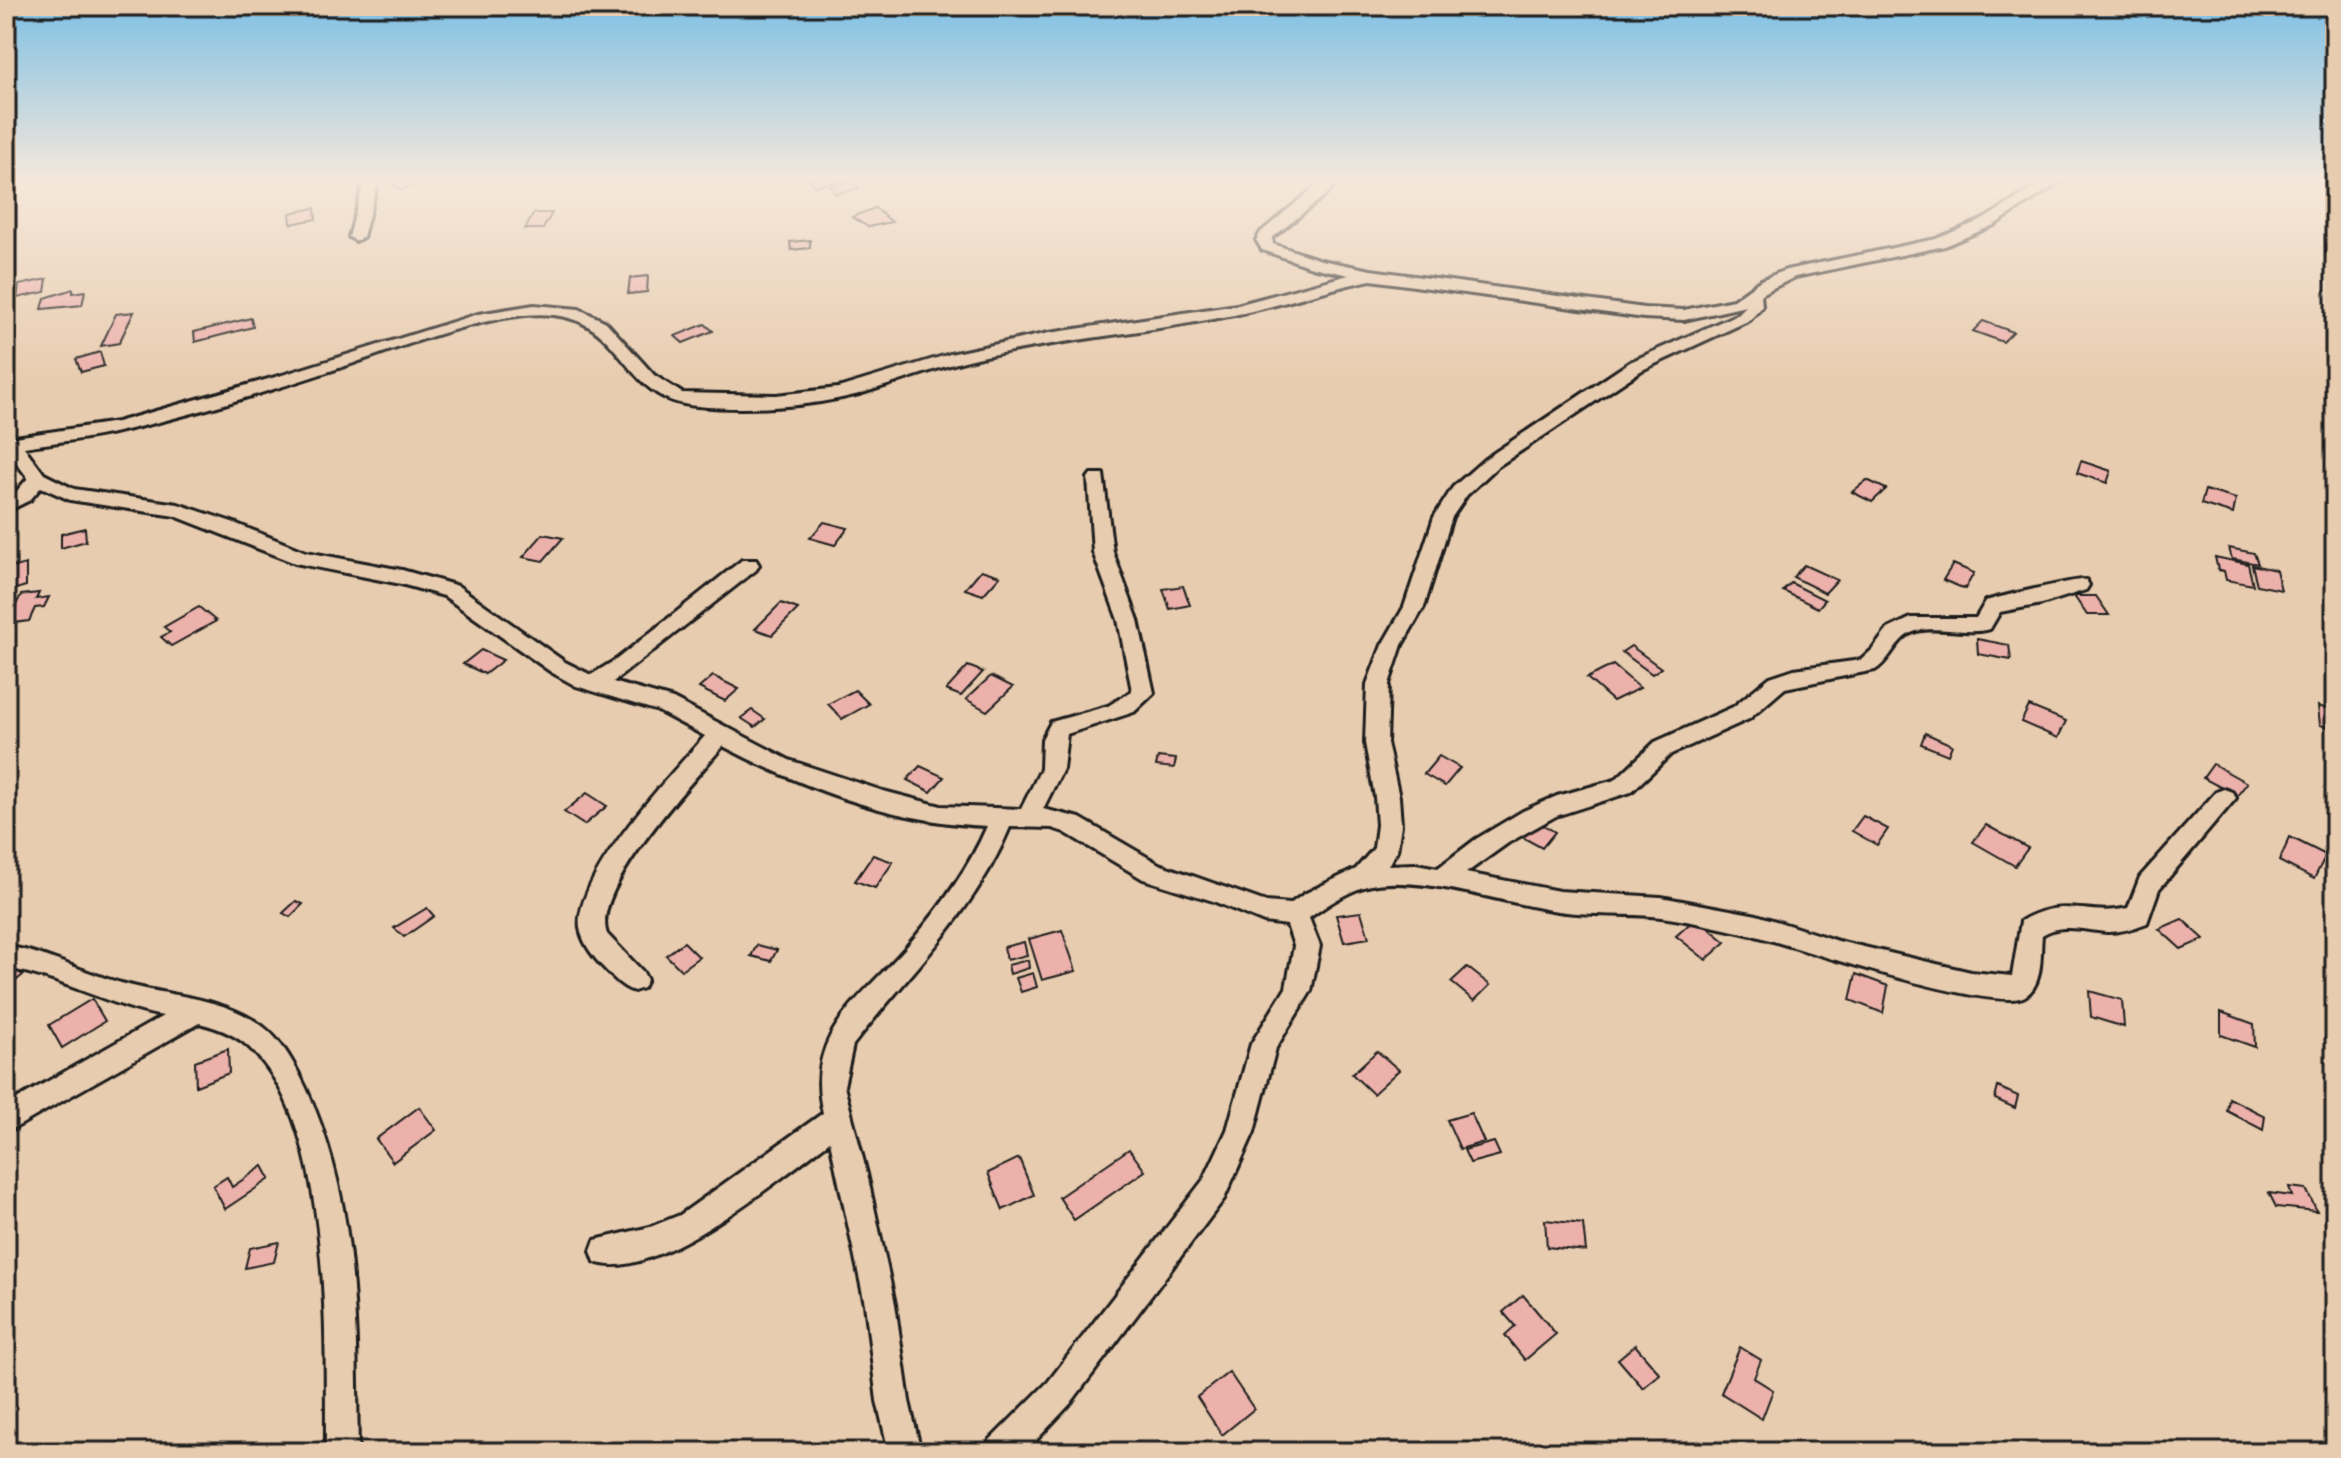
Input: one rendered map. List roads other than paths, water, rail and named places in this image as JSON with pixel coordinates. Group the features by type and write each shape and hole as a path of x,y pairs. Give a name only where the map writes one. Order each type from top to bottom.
{"street":[{"path":"1266,246 1288,256 1371,275 1644,313 1684,315 1738,304 1766,283 1791,273 1925,246"},
{"path":"8,442 118,427 510,312 565,311 585,316 601,325 654,385 668,396 680,399 787,399 840,393 936,363 1073,331 1236,311 1305,294 1336,281 1371,275"},
{"path":"8,442 38,478 70,494 178,510 302,558 402,577 451,591 558,667 593,684 665,705 781,766 907,808 941,815 1015,817 1072,825 1152,872 1219,893 1264,912 1294,915 1313,901 1344,889 1365,876 1385,851 1389,825 1387,797 1376,743 1378,684 1392,645 1414,607 1443,517 1460,491 1491,463 1636,366 1744,317 1754,307 1754,295"},
{"path":"6,506 23,496 38,478"},
{"path":"905,1452 893,1401 880,1304 830,1086 834,1059 842,1038 956,905 985,859 1052,769 1053,739 1059,728 1122,709 1137,701 1143,693 1128,620 1103,552 1097,478"},
{"path":"593,684 624,664 749,565"},
{"path":"1441,880 1480,846 1505,831 1568,801 1624,786 1663,748 1741,713 1765,691 1783,680 1804,673 1867,666 1879,657 1895,631 1915,624 1969,628 1983,624 1993,606 2042,597 2079,585"},
{"path":"634,980 608,954 592,931 590,913 643,826 719,735"},
{"path":"1365,876 1416,874 1559,901 1661,907 1757,926 1838,952 1971,983 2017,988 2025,980 2030,929 2047,917 2062,915 2102,922 2125,922 2138,916 2149,884 2224,798"},
{"path":"1002,1452 1059,1393 1214,1189 1240,1132 1264,1044 1298,991 1307,946 1303,930 1294,915"},
{"path":"6,957 61,970 115,993 244,1028 280,1066 313,1128 325,1171 335,1258 342,1452"},
{"path":"6,1120 194,1012"},
{"path":"606,1251 650,1242 690,1225 838,1119"}]}
